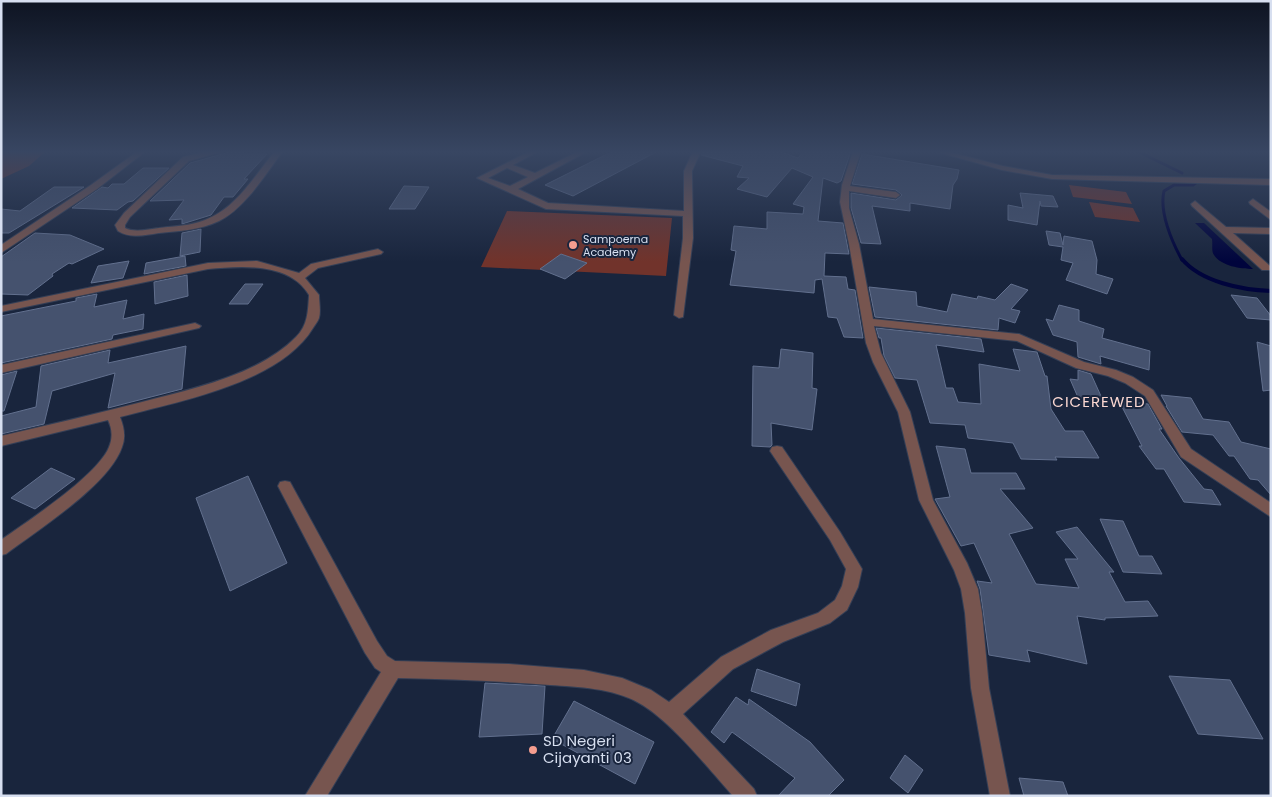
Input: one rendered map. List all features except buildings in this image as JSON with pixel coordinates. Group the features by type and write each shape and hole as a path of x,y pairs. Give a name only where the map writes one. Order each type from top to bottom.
{"street":[{"path":"1,250 92,188"},
{"path":"156,188 127,215 120,225 121,229 127,232 161,230 192,226 214,220 234,206 249,188"},
{"path":"679,315 688,238 688,188"},
{"path":"847,188 844,193 844,210 854,244 876,358 904,411 925,500 966,579 972,607 984,716 1000,796"},
{"path":"848,188 896,195"},
{"path":"511,189 546,206 689,214"},
{"path":"1253,202 1271,217"},
{"path":"1195,204 1266,268"},
{"path":"1224,230 1271,231"},
{"path":"300,277 315,266 378,252"},
{"path":"1,309 225,264 251,263 272,266 300,277 311,289 314,296 312,321 290,349 252,372 224,383 112,415 1,441"},
{"path":"869,322 948,332 1016,337 1036,344 1080,365 1112,373 1129,380 1149,393 1188,455 1271,511"},
{"path":"1,369 195,326"},
{"path":"1,549 78,490 106,464 115,449 118,435 118,424 112,415"},
{"path":"670,714 727,663 778,636 824,618 841,606 850,588 854,569 835,536 777,451"},
{"path":"285,486 370,646 381,662 393,669 584,679 622,686 645,696 670,714 747,796"},
{"path":"316,796 393,669"}],"shaded area":[{"path":"1070,188 1095,188 1126,192 1132,204 1073,197"},
{"path":"1089,202 1133,208 1140,222 1095,217"},
{"path":"507,211 672,218 666,276 481,267"},
{"path":"1195,223 1204,223 1253,269 1232,266 1217,259 1213,252 1212,239"}],"waterway":[{"path":"1169,188 1164,191 1163,208 1174,245 1182,260"},
{"path":"1182,259 1200,274 1211,279 1248,289 1271,291"}],"place":[{"name":"Sampoerna Academy","path":"573,245"},
{"name":"SD Negeri Cijayanti 03","path":"533,750"}],"district":[{"name":"CICEREWED","path":"1099,402"}]}
